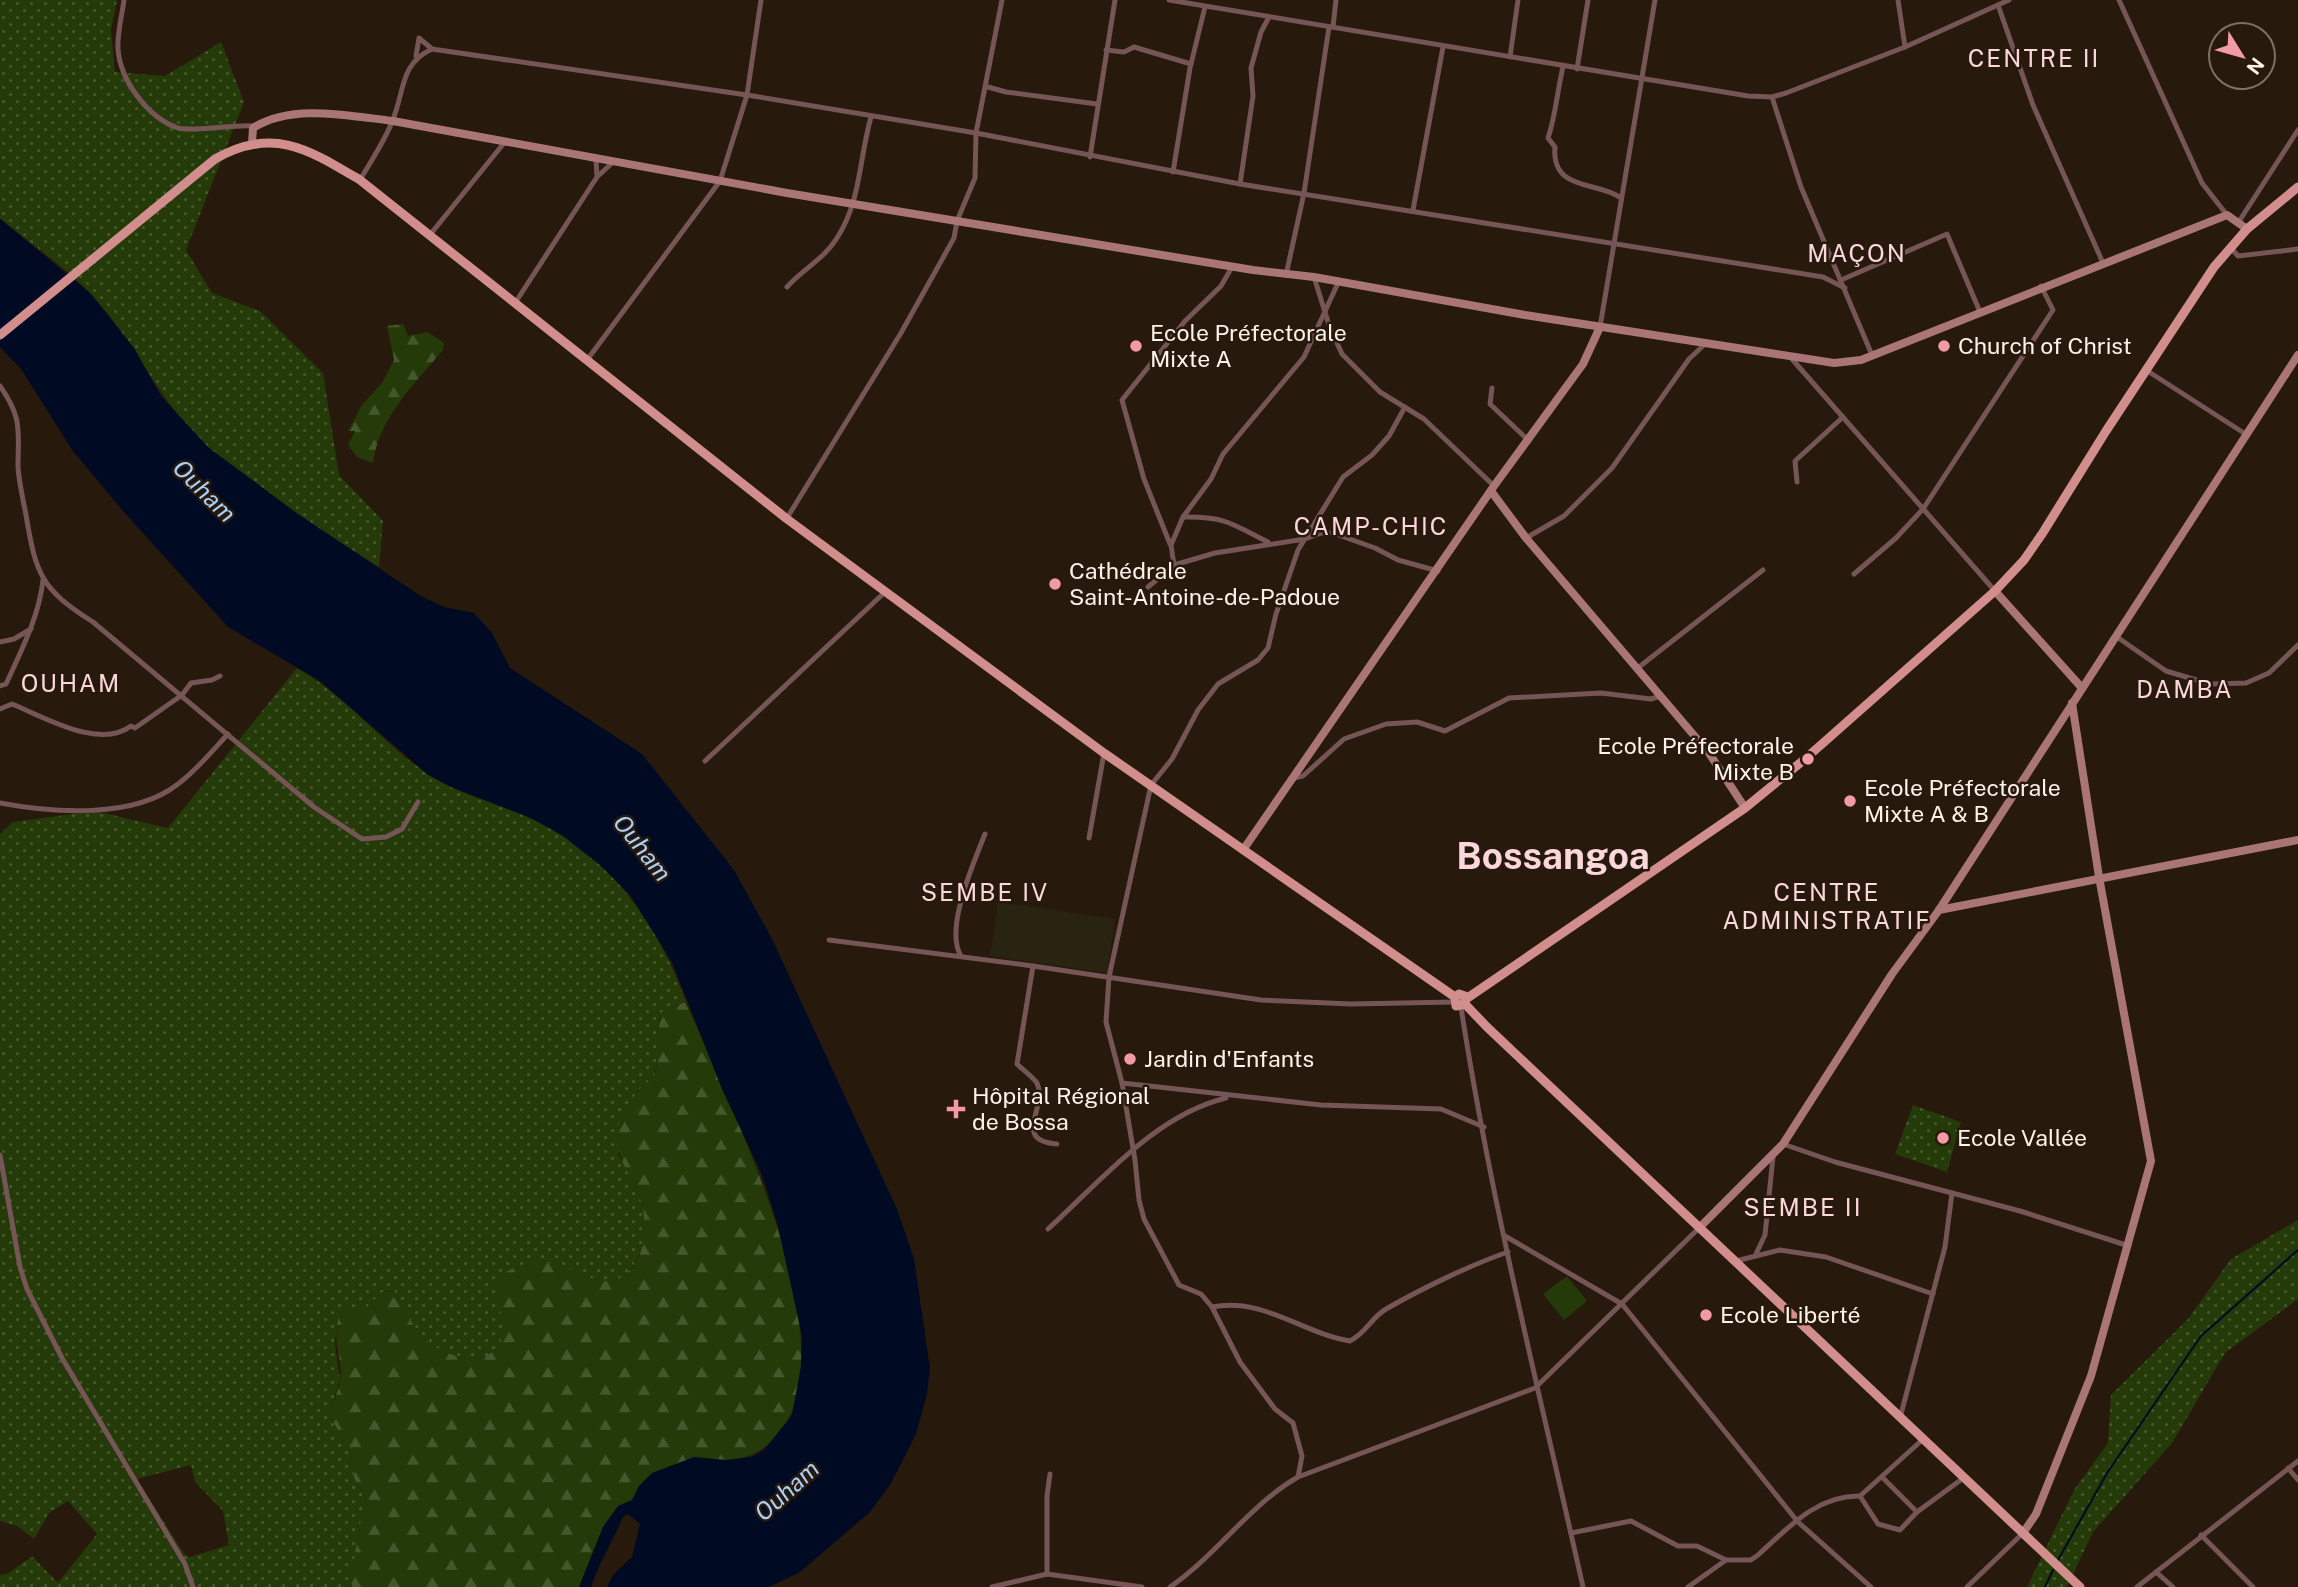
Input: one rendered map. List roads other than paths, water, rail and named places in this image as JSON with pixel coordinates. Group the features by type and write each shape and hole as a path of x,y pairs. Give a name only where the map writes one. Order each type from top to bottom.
{"main road":[{"path":"0,335 215,159 237,146 252,143 300,148 360,180 787,519 1104,753 1460,1002 1921,1441 2080,1587"},
{"path":"1460,1002 1745,808 1815,751 1994,591 2024,560 2042,534 2146,370 2230,247 2247,229 2298,187"}],"street":[{"path":"124,0 118,48 123,71 145,106 179,128 234,124 254,126 291,116 340,115 393,121 612,163 1232,267 1314,277 1792,359 1849,363 2227,215"},
{"path":"587,360 720,181 747,95 761,0"},
{"path":"787,519 945,256 975,178 976,133 988,87 1002,0"},
{"path":"1090,157 1115,0"},
{"path":"1169,0 1563,67 1748,96 1772,97 1905,47 2009,0"},
{"path":"1286,275 1304,193 1336,0"},
{"path":"1510,57 1518,0"},
{"path":"1577,69 1588,0"},
{"path":"1243,850 1438,571 1492,489 1583,365 1600,327 1655,0"},
{"path":"1898,0 1905,47"},
{"path":"2119,0 2202,183 2227,215 2247,229"},
{"path":"1173,172 1204,5"},
{"path":"1998,5 2034,105 2103,263"},
{"path":"1240,184 1253,96 1251,68 1261,32 1269,18"},
{"path":"360,180 393,121 406,75 416,56 419,38 432,49 747,95 976,133 1240,184 1823,278 1844,288"},
{"path":"1106,50 1124,52 1134,47 1191,64"},
{"path":"1413,210 1443,47"},
{"path":"416,56 432,49"},
{"path":"1563,67 1554,102 1556,112 1548,138 1555,147 1554,155 1562,174 1578,186 1612,191 1621,198"},
{"path":"988,87 1006,92 1097,104"},
{"path":"1772,97 1801,187 1872,355"},
{"path":"787,287 803,269 814,265 836,239 856,203 871,117"},
{"path":"252,143 250,132 254,126"},
{"path":"2238,223 2298,130"},
{"path":"429,237 504,143"},
{"path":"596,160 597,177"},
{"path":"515,303 597,177 612,163"},
{"path":"1841,280 1947,234 1980,312"},
{"path":"2230,247 2238,256 2250,257 2298,249"},
{"path":"1174,565 1171,545 1144,479 1122,400 1185,321 1221,286 1232,267"},
{"path":"1314,277 1342,354 1380,393 1424,419 1492,489 1525,538 1639,667 1709,753 1745,808"},
{"path":"1171,545 1183,517 1211,479 1223,454 1304,356 1338,283"},
{"path":"1854,574 1896,538 1923,509 2053,310 2042,286"},
{"path":"1525,538 1564,516 1612,468 1689,359 1704,344"},
{"path":"1756,1254 1765,1235 1770,1161 1892,974 1939,909 2298,355"},
{"path":"1792,359 2082,688"},
{"path":"2146,370 2208,408 2239,433 2246,435"},
{"path":"0,386 19,420 18,470 33,561 43,580 62,603 93,622 314,807 362,839 386,837 402,829 418,802"},
{"path":"1492,388 1490,404 1529,440"},
{"path":"1298,1477 1302,1456 1293,1423 1275,1409 1240,1362 1212,1307 1201,1294 1179,1285 1144,1219 1122,1083 1106,1021 1109,976 1150,785 1172,759 1198,710 1218,684 1258,660 1268,648 1276,614 1305,539 1343,477 1372,455 1389,436 1405,407"},
{"path":"1797,482 1795,461 1843,417"},
{"path":"1183,517 1210,516 1232,521 1269,542"},
{"path":"1148,587 1174,565 1215,553 1269,542 1305,539 1321,533 1333,533 1376,548 1398,560 1438,571"},
{"path":"1639,667 1763,569"},
{"path":"0,686 6,684 30,629 41,596 43,580"},
{"path":"705,761 885,592"},
{"path":"0,642 14,639 30,629"},
{"path":"2117,637 2166,671 2210,684 2246,683 2269,673 2298,645"},
{"path":"0,709 12,704 84,734 135,728 182,695 191,683 220,676"},
{"path":"1294,778 1303,776 1344,739 1386,724 1417,722 1445,731 1509,698 1601,693 1651,699 1661,696"},
{"path":"1967,1587 2023,1533 2036,1514 2091,1377 2151,1161 2099,877 2072,704"},
{"path":"0,803 39,810 136,805 177,785 228,734"},
{"path":"1089,838 1104,753"},
{"path":"961,956 956,948 960,902 985,834"},
{"path":"1939,909 2298,840"},
{"path":"829,940 1033,965 1261,1000 1352,1004 1460,1002 1495,1198 1535,1388 1583,1587"},
{"path":"1033,965 1017,1064 1037,1083 1038,1102 1032,1126 1035,1136 1043,1143 1057,1144"},
{"path":"1122,1083 1229,1097 1321,1105 1441,1109 1484,1127"},
{"path":"1048,1230 1157,1131 1197,1108 1229,1097"},
{"path":"1780,1148 1952,1193 2129,1245"},
{"path":"1170,1587 1197,1568 1275,1490 1298,1477 1535,1388 1780,1148"},
{"path":"0,1155 20,1267 27,1289 62,1357 185,1564 193,1587"},
{"path":"1900,1419 1945,1247 1952,1193"},
{"path":"1505,1236 1622,1304 1798,1522 1871,1587"},
{"path":"1733,1262 1780,1250 1826,1256 1933,1294"},
{"path":"1212,1307 1230,1303 1257,1307 1350,1341 1361,1336 1383,1311 1473,1264 1508,1252"},
{"path":"1571,1532 1631,1521 1678,1546 1697,1546 1726,1560 1751,1560 1790,1525 1798,1522 1810,1508 1850,1496 1860,1496 1921,1441"},
{"path":"2137,1587 2298,1461"},
{"path":"2288,1468 2298,1480"},
{"path":"1047,1574 1047,1496 1050,1474"},
{"path":"1882,1477 1917,1512"},
{"path":"1860,1496 1878,1524 1900,1530 1917,1512 1962,1479"},
{"path":"2201,1535 2253,1587"},
{"path":"1688,1587 1726,1560"},
{"path":"2156,1572 2172,1587"},
{"path":"992,1587 1047,1574 1142,1587"}],"water":[{"name":"Ouham","path":"0,219 90,293 134,348 161,396 209,448 298,514 419,595 444,607 474,613 492,633 510,668 642,754 734,870 773,941 897,1209 914,1259 930,1368 927,1394 916,1434 890,1485 870,1512 800,1572 769,1587 607,1587 613,1575 632,1557 640,1524 628,1514 623,1517 591,1587 579,1587 603,1527 618,1506 632,1500 639,1486 652,1473 694,1457 726,1460 751,1457 764,1450 792,1415 801,1366 802,1336 778,1226 762,1175 722,1089 672,962 630,895 600,865 563,836 533,819 451,787 427,774 320,681 228,627 73,451 21,369 0,347"}],"waterway":[{"path":"2058,1560 2107,1473 2201,1336 2298,1250"},
{"path":"2045,1587 2053,1570"}],"place":[{"name":"Ecole Préfectorale Mixte A","path":"1136,346"},
{"name":"Church of Christ","path":"1944,346"},
{"name":"Cathédrale Saint-Antoine-de-Padoue","path":"1055,584"},
{"name":"Ecole Préfectorale Mixte B","path":"1808,759"},
{"name":"Ecole Préfectorale Mixte A & B","path":"1850,801"},
{"name":"Jardin d'Enfants","path":"1130,1059"},
{"name":"Hôpital Régional de Bossa","path":"956,1109"},
{"name":"Ecole Vallée","path":"1943,1138"},
{"name":"Ecole Liberté","path":"1706,1315"}],"district":[{"name":"CENTRE II","path":"2034,59"},
{"name":"MAÇON","path":"1857,254"},
{"name":"CAMP-CHIC","path":"1371,527"},
{"name":"OUHAM","path":"71,684"},
{"name":"DAMBA","path":"2185,690"},
{"name":"Bossangoa","path":"1553,856"},
{"name":"SEMBE IV","path":"985,893"},
{"name":"CENTRE ADMINISTRATIF","path":"1827,907"},
{"name":"SEMBE II","path":"1803,1208"}]}
